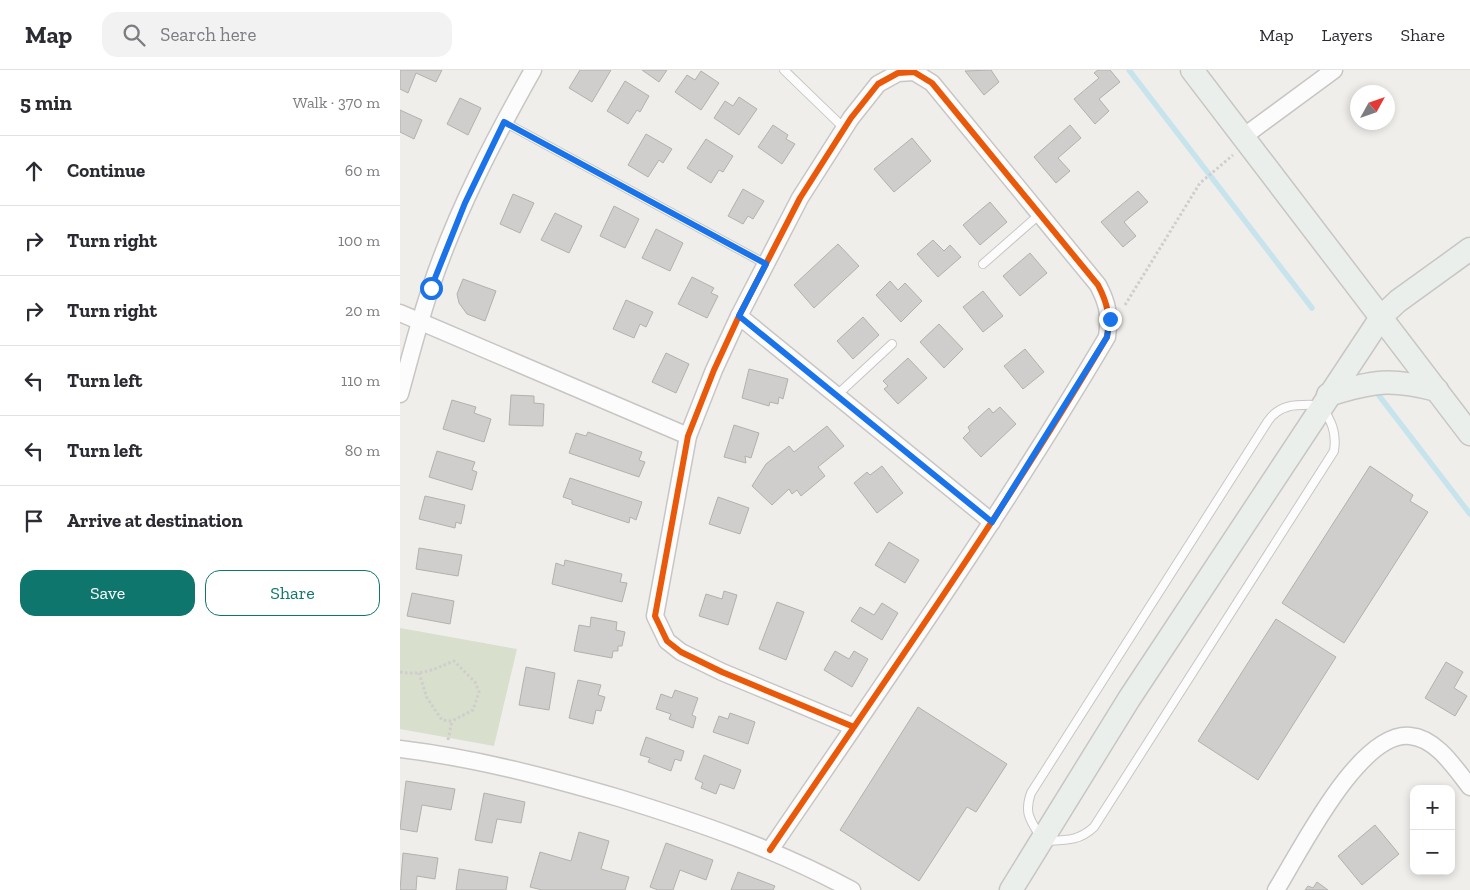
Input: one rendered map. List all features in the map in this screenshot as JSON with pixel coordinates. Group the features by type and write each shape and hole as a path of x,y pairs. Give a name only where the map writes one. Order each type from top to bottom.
{"street":[{"path":"400,394 421,320 444,252 504,122 533,70"},
{"path":"1192,70 1382,316 1470,434"},
{"path":"1243,137 1334,70"},
{"path":"770,850 854,727 992,522 1107,337 1110,319 1108,303 1098,285 932,84 914,71 898,73 878,84 844,129 800,198 739,316 714,370 688,436 658,591 655,616 659,629 667,641 681,652 722,672 854,727"},
{"path":"1011,890 1129,699 1382,316 1398,300 1470,249"},
{"path":"400,312 688,436"},
{"path":"739,316 992,522"},
{"path":"1325,400 1382,381 1411,383 1437,390"},
{"path":"1276,890 1338,789 1370,752 1389,740 1410,736 1429,743 1447,758 1470,787"},
{"path":"400,749 499,765 551,778 676,816 770,850 852,890"}],"lane":[{"path":"784,70 844,129"},
{"path":"504,122 766,264"},
{"path":"983,264 1040,214"},
{"path":"837,395 892,344"},
{"path":"1325,400 1336,436 1334,451 1094,827 1084,836 1076,839 1043,841 1028,816 1026,805 1031,793 1268,421 1274,412 1285,406 1325,400"}],"path":[{"path":"1110,319 1129,301 1200,183 1220,166"},
{"path":"400,672 427,672 454,661 474,682 479,692 473,710 452,721 442,720 427,698 419,673"}],"green space":[{"path":"400,628 517,649 494,746 400,729"}],"building":[{"path":"400,70 442,70 436,82 416,73 408,93 400,89"},
{"path":"580,70 611,70 592,102 569,88"},
{"path":"642,70 667,70 659,82"},
{"path":"991,70 999,82 984,95 965,71"},
{"path":"1098,70 1110,70 1120,82 1099,99 1109,111 1095,124 1074,99 1099,78 1094,73"},
{"path":"701,71 719,83 701,110 675,92 687,75 695,80"},
{"path":"625,81 649,96 640,112 637,110 628,124 607,111"},
{"path":"739,97 757,109 739,135 714,118 725,101 733,106"},
{"path":"460,98 481,108 468,135 447,124"},
{"path":"400,110 422,120 414,139 400,132"},
{"path":"773,125 788,135 786,139 795,144 782,164 758,147"},
{"path":"1070,125 1081,138 1058,158 1070,171 1056,183 1034,157"},
{"path":"646,134 672,149 663,163 659,160 648,177 628,165"},
{"path":"912,138 931,161 894,192 874,169"},
{"path":"706,139 733,156 723,172 719,170 711,183 687,168"},
{"path":"743,189 764,201 753,219 748,216 743,224 728,216"},
{"path":"1138,191 1148,202 1124,222 1136,236 1123,247 1101,222"},
{"path":"513,194 534,203 520,233 500,224"},
{"path":"990,202 1007,222 980,245 963,225"},
{"path":"614,206 639,219 625,248 600,236"},
{"path":"555,213 582,226 569,253 541,240"},
{"path":"656,229 683,243 670,271 642,258"},
{"path":"933,240 944,251 950,245 961,257 938,277 917,254"},
{"path":"838,244 859,266 814,308 794,285"},
{"path":"1030,253 1047,273 1020,296 1003,276"},
{"path":"692,277 714,288 711,293 718,296 707,318 678,304"},
{"path":"463,279 496,291 485,321 467,314 459,303 457,294"},
{"path":"890,281 898,290 905,283 922,301 901,322 876,295"},
{"path":"983,291 1003,316 983,332 963,307"},
{"path":"626,300 653,312 646,327 640,324 634,338 613,329"},
{"path":"863,317 879,335 853,359 837,341"},
{"path":"939,324 963,349 944,368 920,342"},
{"path":"1025,349 1044,372 1023,389 1004,366"},
{"path":"666,353 689,364 676,393 652,382"},
{"path":"908,358 927,378 898,404 884,389 888,386 883,381"},
{"path":"749,369 788,379 783,399 779,397 778,404 770,402 769,406 742,398"},
{"path":"511,395 534,396 534,403 544,404 543,426 509,425"},
{"path":"452,400 476,407 474,413 491,419 484,442 443,429"},
{"path":"1000,407 1016,424 981,457 963,438 970,431 968,427 989,408 993,413"},
{"path":"734,425 759,433 751,458 745,456 746,463 724,457"},
{"path":"827,426 844,446 818,467 825,476 801,496 797,490 792,494 789,489 772,505 752,486 766,464 789,446 794,452"},
{"path":"588,432 642,452 639,460 645,462 639,477 569,453 576,433 586,436"},
{"path":"437,451 475,462 472,470 477,472 472,490 429,477"},
{"path":"882,466 903,493 877,513 854,483 867,472 870,475"},
{"path":"1370,466 1413,495 1410,501 1428,512 1344,643 1282,603"},
{"path":"570,478 642,502 636,520 630,517 629,523 572,504 572,500 563,497"},
{"path":"425,496 465,505 461,524 456,522 455,528 419,519"},
{"path":"718,497 749,508 740,534 709,524"},
{"path":"889,542 919,560 905,583 875,565"},
{"path":"419,548 462,555 458,576 416,569"},
{"path":"565,560 622,574 620,582 627,583 622,602 552,584 556,563 564,566"},
{"path":"724,591 737,595 728,625 699,616 706,594 722,599"},
{"path":"412,593 454,601 450,624 407,616"},
{"path":"777,602 804,612 786,660 759,649"},
{"path":"882,603 898,613 882,640 851,621 860,607 874,615"},
{"path":"591,617 617,622 616,630 625,632 622,646 618,646 618,651 613,651 612,658 574,651 579,625 590,627"},
{"path":"1276,619 1336,657 1258,780 1198,741"},
{"path":"835,651 849,659 854,651 868,659 852,687 824,670"},
{"path":"1446,662 1463,672 1454,688 1467,696 1455,716 1425,698"},
{"path":"526,667 555,673 549,710 519,705"},
{"path":"578,680 601,685 598,695 605,697 601,711 596,710 593,724 569,718"},
{"path":"675,690 698,698 692,715 696,717 693,728 669,719 671,714 656,709 661,694 672,698"},
{"path":"918,707 1007,764 976,812 967,807 919,881 840,830"},
{"path":"730,713 755,722 748,744 713,732 719,716 728,719"},
{"path":"646,737 684,751 681,761 675,759 671,771 648,762 650,758 640,755"},
{"path":"704,755 741,770 734,789 720,784 716,794 701,788 703,783 695,779"},
{"path":"406,781 455,789 451,810 422,805 417,832 400,829"},
{"path":"484,793 525,802 521,823 497,819 492,843 475,840"},
{"path":"1375,825 1399,854 1362,885 1338,856"},
{"path":"579,832 609,841 601,869 629,877 625,890 542,890 530,887 540,852 571,861"},
{"path":"666,843 713,860 706,880 680,870 673,890 658,890 650,887"},
{"path":"403,853 438,858 435,879 417,876 416,890 400,890"},
{"path":"459,869 508,877 506,890 456,890"},
{"path":"738,872 775,886 773,890 731,890"},
{"path":"1317,882 1328,890 1305,890 1308,886 1313,888"}],"waterway":[{"path":"1129,70 1312,308"},
{"path":"1377,393 1470,514"}],"cycle path":[{"path":"770,850 900,660 985,532 1027,468 1107,337 1107,310 1098,285 932,83 914,72 898,73 878,84 851,118 800,198 739,316 714,370 688,436 655,616 667,641 681,652 722,672 854,727"}],"route":[{"path":"431,288 465,203 504,122 766,264 739,316 992,522 1107,337 1110,319"}]}
